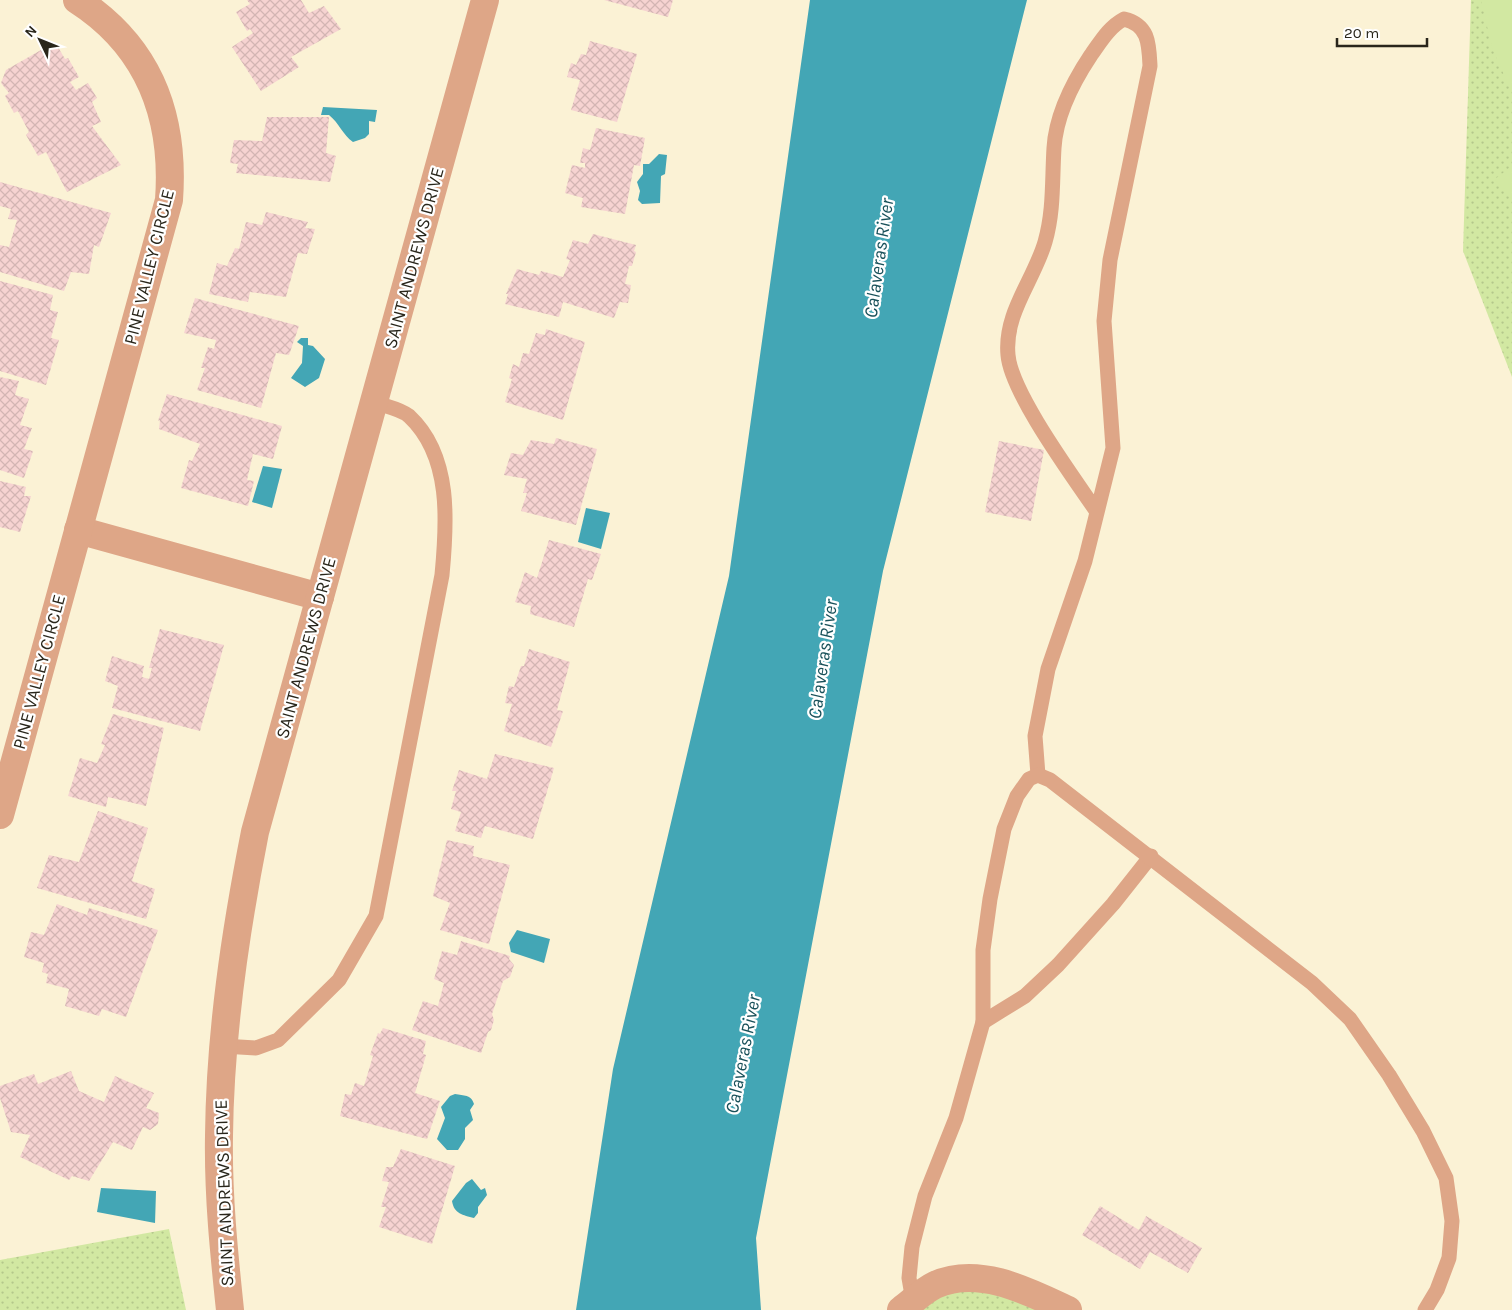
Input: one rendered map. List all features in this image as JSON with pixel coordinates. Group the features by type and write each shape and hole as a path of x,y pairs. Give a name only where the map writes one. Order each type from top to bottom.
{"street":[{"name":"PINE VALLEY CIRCLE","path":"0,814 169,200 171,168 168,134 162,110 150,78 133,51 109,24 77,0"},
{"name":"SAINT ANDREWS DRIVE","path":"230,1310 222,1242 219,1147 223,1046 237,924 255,832 485,0"},
{"path":"78,530 320,597"},
{"path":"907,1306 936,1285 964,1278 998,1281 1030,1292 1068,1310"}],"lane":[{"path":"1038,775 1035,736 1048,669 1085,561 1113,448 1104,322 1110,260 1150,66 1149,41 1141,28 1131,20 1124,19 1115,23 1106,33 1083,68 1063,105 1054,146 1052,216 1045,244 1014,312 1008,332 1008,357 1017,382 1035,418 1097,512"},
{"path":"223,1046 256,1048 278,1040 339,980 376,916 442,576 447,520 439,467 424,434 408,414 374,402"},
{"path":"907,1306 912,1247 925,1196 956,1118 983,1022 983,950 990,899 1004,829 1017,796 1029,779 1038,775 1050,780 1151,856 1312,983 1350,1019 1389,1075 1423,1131 1446,1178 1452,1221 1449,1258 1437,1290 1425,1310"},
{"path":"983,1022 1025,996 1058,964 1113,904 1151,856"}],"green space":[{"path":"1471,0 1512,0 1512,377 1463,251"},
{"path":"1481,0 1512,0 1512,93 1492,48"},
{"path":"1512,166 1512,200 1495,179"},
{"path":"169,1229 186,1310 0,1310 0,1260"},
{"path":"964,1279 1068,1310 904,1310"}],"water":[{"name":"Calaveras River","path":"810,0 1027,0 883,571 756,1238 761,1310 576,1310 613,1069 729,576"},
{"path":"323,107 377,110 375,122 369,121 369,134 365,138 353,142 329,115 321,115"},
{"path":"659,154 667,155 665,174 661,176 660,203 642,204 638,200 640,191 637,182 643,174 643,164 649,164"},
{"path":"301,338 308,338 308,345 313,346 325,359 319,378 305,387 291,378 302,363 303,346 297,342"},
{"path":"263,466 282,469 272,508 252,502"},
{"path":"586,508 610,513 601,549 578,542"},
{"path":"517,930 550,939 544,963 511,952 509,943"},
{"path":"455,1094 471,1098 474,1104 470,1110 473,1120 465,1128 465,1139 458,1150 447,1150 437,1139 445,1118 441,1107 450,1096"},
{"path":"472,1179 481,1190 485,1188 487,1195 478,1207 478,1213 474,1218 457,1211 452,1201 466,1183"},
{"path":"101,1188 156,1191 155,1223 97,1212"}],"building":[{"path":"247,0 301,0 309,13 324,6 341,29 291,57 299,67 261,91 232,47 253,33 250,29 247,31 236,12 250,4"},
{"path":"604,0 673,0 668,17"},
{"path":"590,41 637,54 617,122 571,110 580,80 567,77 571,63 576,65 581,54 586,55"},
{"path":"55,42 65,59 68,58 79,77 70,82 76,90 88,83 97,98 92,102 101,122 92,126 121,165 67,192 46,152 38,156 26,135 29,132 18,111 14,113 5,96 9,93 1,83 6,70"},
{"path":"267,117 329,117 326,153 336,156 330,182 236,173 238,164 230,163 234,140 262,141"},
{"path":"596,128 645,138 640,166 634,165 625,214 581,207 583,198 565,193 572,165 585,168 585,163 580,163 583,148 590,150"},
{"path":"0,182 111,213 99,247 94,245 89,274 71,272 64,291 0,272 0,245 9,247 17,220 8,219 11,209 0,206"},
{"path":"266,212 308,222 305,228 315,229 307,254 298,253 286,297 250,292 248,302 209,294 217,263 227,266 235,248 239,249 246,222 262,225"},
{"path":"593,234 636,245 634,251 636,252 632,266 629,266 625,284 631,285 628,303 620,302 614,318 563,302 559,317 505,304 508,294 506,294 517,269 539,275 541,271 563,277 570,260 566,259 573,240 588,244"},
{"path":"0,281 53,295 50,310 58,312 51,338 59,340 46,385 0,371"},
{"path":"195,298 299,326 289,355 276,353 261,408 197,390 205,368 201,368 208,347 214,349 216,340 184,333"},
{"path":"546,329 585,342 563,420 505,402 512,379 509,378 513,364 519,367 523,353 529,354 536,333 545,335"},
{"path":"0,377 19,381 15,395 29,399 20,425 32,428 24,449 33,451 24,478 0,470"},
{"path":"167,394 282,426 273,459 253,454 247,480 254,481 248,506 181,488 189,460 192,461 200,444 159,429 160,420 158,421"},
{"path":"556,438 597,449 576,525 521,511 527,493 523,493 527,479 504,475 511,453 523,455 531,440 554,444"},
{"path":"999,441 1044,450 1031,521 985,512"},
{"path":"0,481 26,487 24,496 31,496 20,532 0,527"},
{"path":"549,540 601,554 592,580 588,579 574,627 530,614 531,606 515,602 525,572 537,578"},
{"path":"160,629 224,645 200,731 112,708 118,686 105,681 112,656 144,666 142,677 149,679 152,668 149,668"},
{"path":"529,649 570,662 557,710 563,711 551,747 504,731 512,704 505,703 509,686 514,687 521,666 524,666"},
{"path":"113,714 164,728 146,806 108,797 106,807 68,796 80,758 97,763 105,745 101,744"},
{"path":"495,754 554,768 533,839 485,826 481,838 455,831 461,812 451,809 456,791 452,791 459,770 487,779"},
{"path":"98,811 148,828 132,881 155,889 146,919 37,888 49,855 79,862"},
{"path":"447,840 474,846 473,856 510,865 489,944 440,930 450,903 433,896"},
{"path":"57,904 87,915 89,908 158,930 126,1017 102,1009 99,1016 65,1006 69,989 46,983 48,974 42,972 44,963 24,957 31,932 44,935"},
{"path":"461,941 510,956 509,959 514,965 510,977 503,981 492,1014 494,1020 491,1030 488,1032 481,1053 412,1030 423,1001 438,1006 444,983 434,979 442,951 457,955"},
{"path":"383,1028 426,1041 423,1054 426,1055 415,1093 440,1101 427,1139 340,1116 345,1094 351,1095 355,1083 364,1086 373,1056 370,1055 378,1033 380,1034"},
{"path":"71,1071 79,1091 104,1102 115,1076 154,1093 146,1108 159,1113 158,1124 150,1130 143,1127 132,1150 113,1142 89,1181 72,1176 69,1180 20,1157 30,1135 11,1132 0,1098 0,1086 34,1074 38,1084"},
{"path":"401,1149 455,1166 432,1244 379,1227 386,1207 381,1207 389,1182 382,1181 386,1167 393,1167"},
{"path":"1100,1206 1139,1230 1146,1216 1202,1248 1188,1273 1150,1252 1140,1269 1082,1235"}]}
